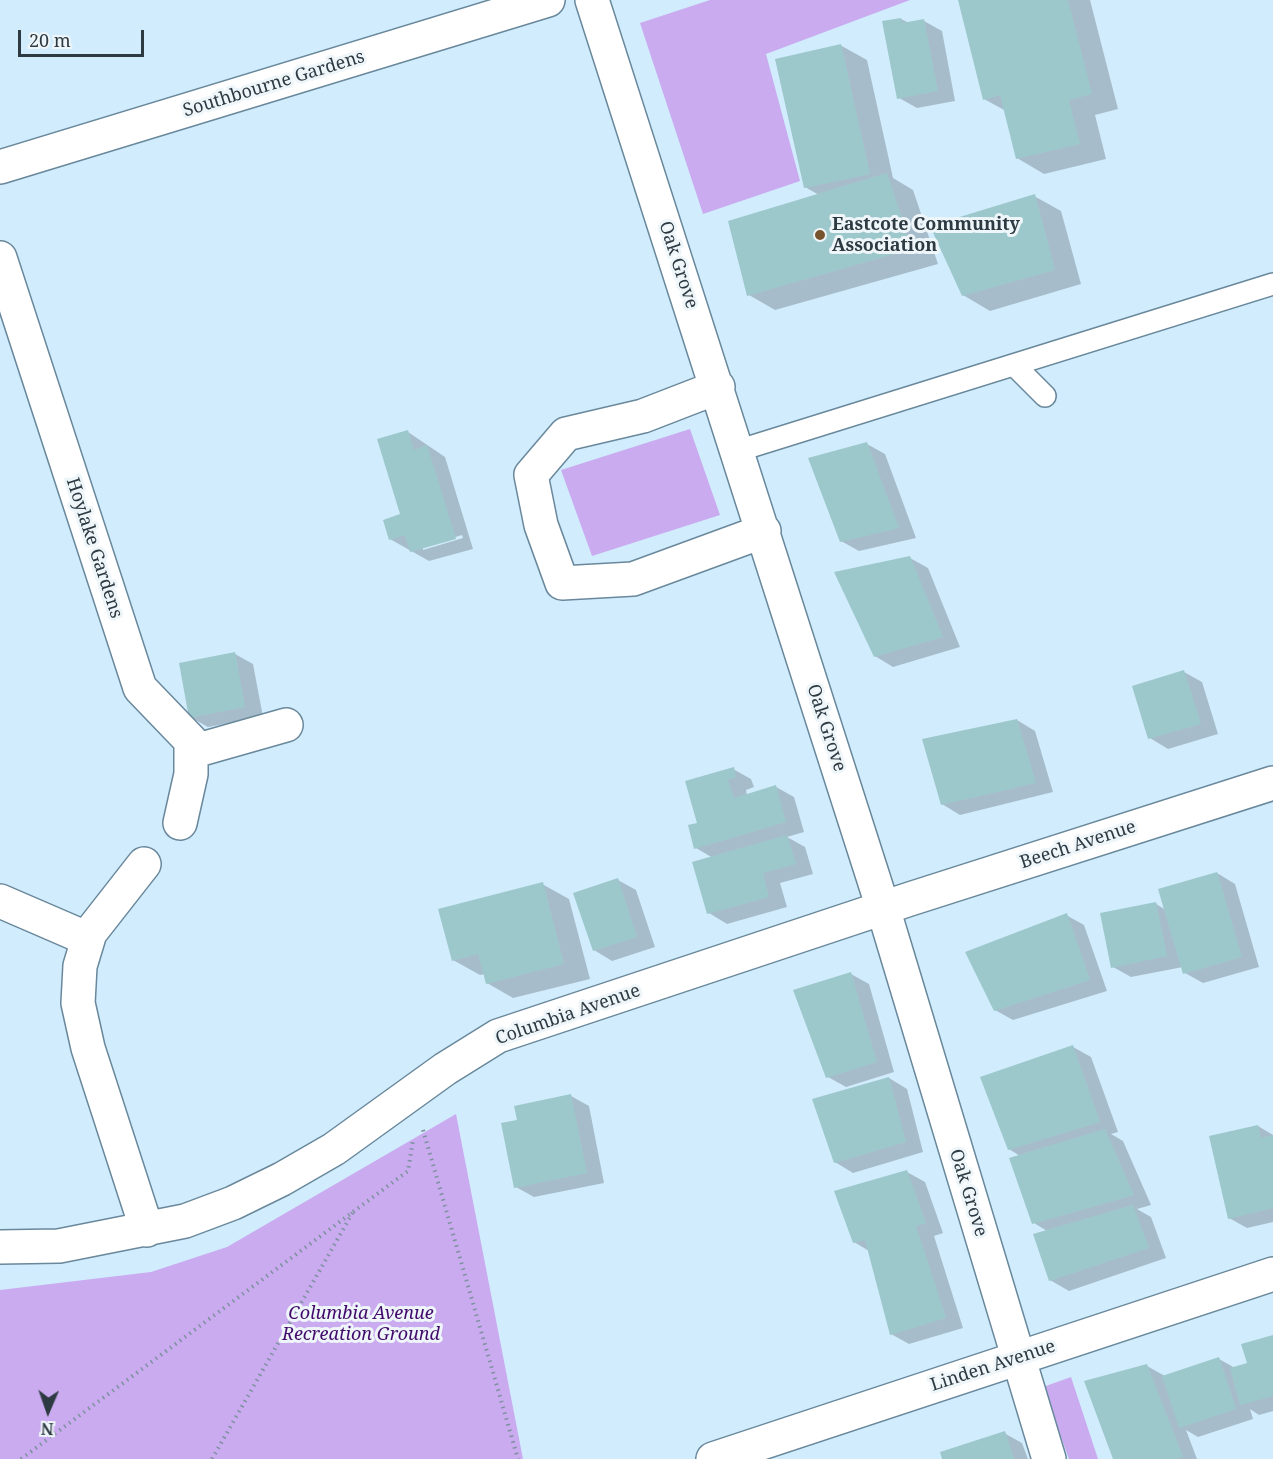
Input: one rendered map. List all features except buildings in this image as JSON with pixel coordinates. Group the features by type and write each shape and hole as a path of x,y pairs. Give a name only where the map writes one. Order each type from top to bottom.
{"street":[{"name":"Southbourne Gardens","path":"0,167 548,0"},
{"name":"Oak Grove","path":"592,0 718,387 883,908 1049,1459"},
{"name":"Hoylake Gardens","path":"0,258 140,688 191,741 191,752"},
{"path":"718,387 643,416 566,434 531,475 541,525 562,583 633,579 764,531"},
{"path":"180,823 191,774 191,752 286,725"},
{"name":"Beech Avenue","path":"883,908 1273,783"},
{"path":"144,864 90,933 80,966 78,1003 88,1048 130,1169 147,1230"},
{"path":"0,901 88,939"},
{"name":"Columbia Avenue","path":"0,1247 59,1246 147,1230 185,1221 233,1203 282,1179 334,1149 445,1069 498,1036 883,908"},
{"name":"Linden Avenue","path":"713,1459 1273,1274"}],"lane":[{"path":"737,451 1273,284"},
{"path":"1015,366 1045,396"}],"path":[{"path":"421,1124 519,1459"},
{"path":"21,1459 408,1171 414,1136"},
{"path":"212,1459 355,1209"}],"green space":[{"path":"710,0 910,0 766,54 800,181 703,214 640,23"},
{"path":"690,429 720,515 592,556 561,470"},
{"name":"Columbia Avenue Recreation Ground","path":"456,1114 523,1459 0,1459 0,1290 151,1272 227,1247"},
{"path":"1071,1377 1098,1459 1069,1459 1043,1387"}],"place":[{"name":"Eastcote Community Association","path":"820,235"}]}
